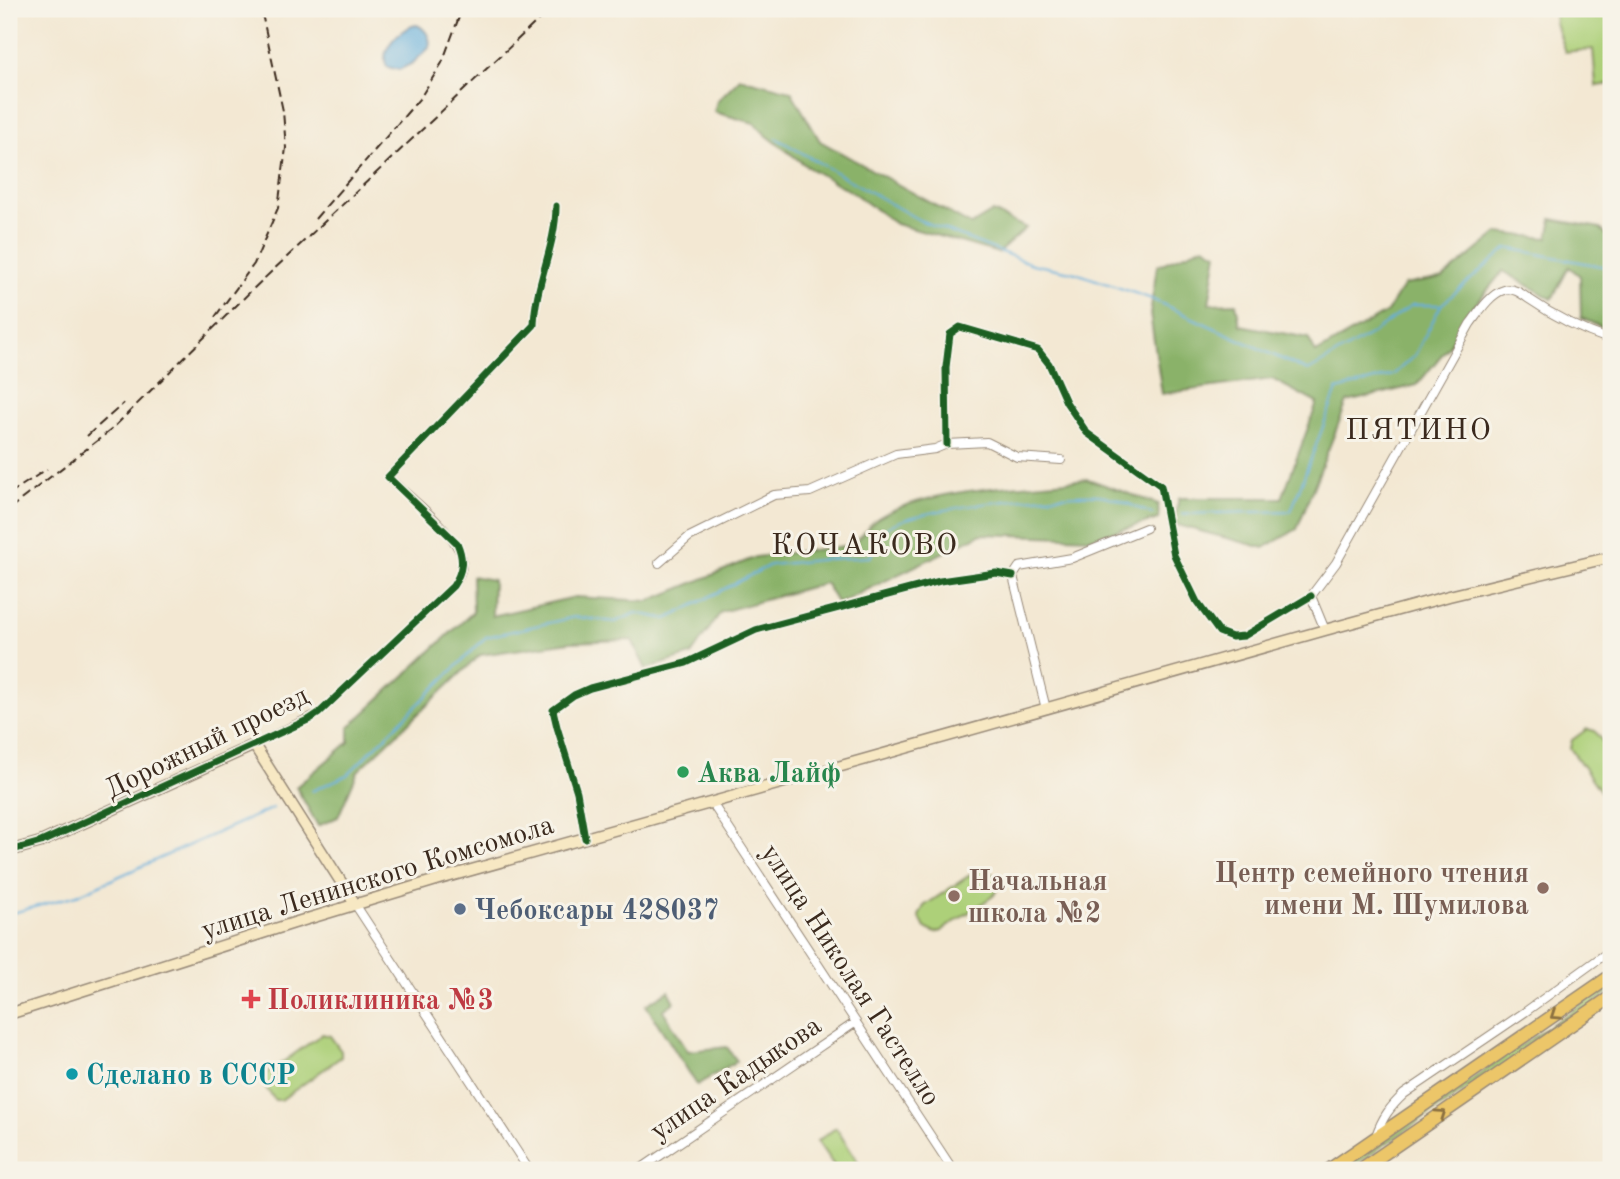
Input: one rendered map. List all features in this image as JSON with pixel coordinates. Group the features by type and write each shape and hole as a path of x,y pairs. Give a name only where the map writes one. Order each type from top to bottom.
{"main road":[{"name":"улица Ленинского Комсомола","path":"9,1014 355,904 585,838 1449,596 1611,557"},
{"name":"Дорожный проезд","path":"9,851 41,842 254,745"},
{"path":"254,745 355,904"},
{"path":"1329,1170 1611,976"},
{"path":"1360,1170 1611,997"}],"street":[{"name":"Дорожный проезд","path":"254,745 319,713 453,586 459,576 462,559 457,543 388,477 534,325 537,294 556,222 556,206"},
{"path":"947,444 946,367 950,334 960,327 1038,350 1049,364 1066,402 1087,433 1161,486 1174,555 1197,602 1219,632 1232,637 1244,636 1311,596 1336,563 1471,324 1497,293 1514,290 1553,316 1611,340"},
{"path":"659,563 689,537 774,495 810,492 896,454 936,449 947,444 987,442 1017,457 1061,460"},
{"path":"585,838 577,792 553,710 574,695 590,688 685,663 756,630 940,581 1072,558 1146,528"},
{"path":"1019,567 1013,576 1046,709"},
{"path":"996,573 1013,576"},
{"path":"1311,596 1325,630"},
{"name":"улица Николая Гастелло","path":"712,803 953,1170"},
{"path":"355,904 529,1170"},
{"path":"1375,1139 1382,1119 1391,1106 1611,950"},
{"name":"улица Кадыкова","path":"639,1170 856,1022"}],"green space":[{"path":"1554,9 1611,9 1611,84 1596,86 1593,49 1565,52 1555,23"},
{"path":"740,78 791,91 820,141 971,225 993,212 1026,228 998,253 896,224 852,192 809,168 754,123 714,112 717,101"},
{"path":"1552,219 1600,228 1611,241 1611,331 1581,318 1580,276 1569,267 1552,299 1503,271 1470,311 1449,346 1417,385 1347,402 1297,529 1264,548 1173,524 1179,498 1282,498 1317,403 1272,379 1162,394 1150,314 1157,266 1204,246 1217,253 1209,304 1236,303 1240,325 1308,338 1316,353 1387,312 1404,285 1443,278 1498,233 1548,238"},
{"path":"1088,479 1158,504 1159,519 1091,538 981,534 838,604 825,583 721,612 691,655 646,669 632,640 571,642 480,655 358,771 338,817 318,826 296,787 349,742 349,727 473,612 472,576 493,580 492,616 575,597 649,601 756,557 853,545 878,518 923,500 1009,486"},
{"path":"1587,729 1595,731 1611,753 1611,806 1570,748 1572,740"},
{"path":"982,869 992,874 996,880 997,891 993,896 941,931 935,933 925,928 919,916 924,906"},
{"path":"1611,984 1611,990 1592,1005 1347,1170 1339,1170"},
{"path":"669,991 675,1002 663,1010 688,1051 727,1047 737,1061 697,1085 646,1005"},
{"path":"322,1034 330,1036 341,1051 341,1057 281,1100 275,1100 262,1083 262,1077"},
{"path":"836,1128 858,1162 846,1170 837,1170 817,1141"}],"water":[{"path":"417,25 427,35 429,48 413,63 399,70 387,67 386,54 393,40 404,30"}],"waterway":[{"path":"776,138 919,220 1032,264 1076,273 1149,298 1308,371 1370,335 1412,305 1441,305"},
{"path":"1182,514 1291,511 1337,390 1393,375 1415,355 1441,305 1507,248 1611,270"},
{"path":"312,791 347,775 486,637 575,617 615,622 636,613 667,619 770,565 870,557 886,529 900,521 953,508 1021,499 1097,495 1153,514"},
{"path":"9,914 77,895 273,808"}],"railway":[{"path":"215,317 254,264 278,208 286,148 283,111 261,9"},
{"path":"315,219 420,98 442,63 462,9"},
{"path":"9,509 111,430 252,290 550,9"},
{"path":"87,436 124,403"},
{"path":"9,494 47,469"}],"cycle path":[{"path":"9,851 41,842 310,719 453,586 461,565 457,543 388,477 534,325 538,295 553,236 556,206"},
{"path":"947,444 946,367 950,334 960,327 1038,350 1049,364 1066,402 1087,433 1161,486 1174,555 1197,602 1219,632 1232,637 1244,636 1311,596"},
{"path":"585,838 577,792 553,710 574,695 590,688 686,663 756,630 940,581 996,573 1013,576"}],"place":[{"name":"Аква Лайф","path":"683,772"},
{"name":"Центр семейного чтения имени М. Шумилова","path":"1543,888"},
{"name":"Начальная школа №2","path":"954,896"},
{"name":"Чебоксары 428037","path":"460,909"},
{"name":"Поликлиника №3","path":"251,999"},
{"name":"Сделано в СССР","path":"72,1074"}],"district":[{"name":"ПЯТИНО","path":"1419,429"},
{"name":"КОЧАКОВО","path":"865,544"}]}
